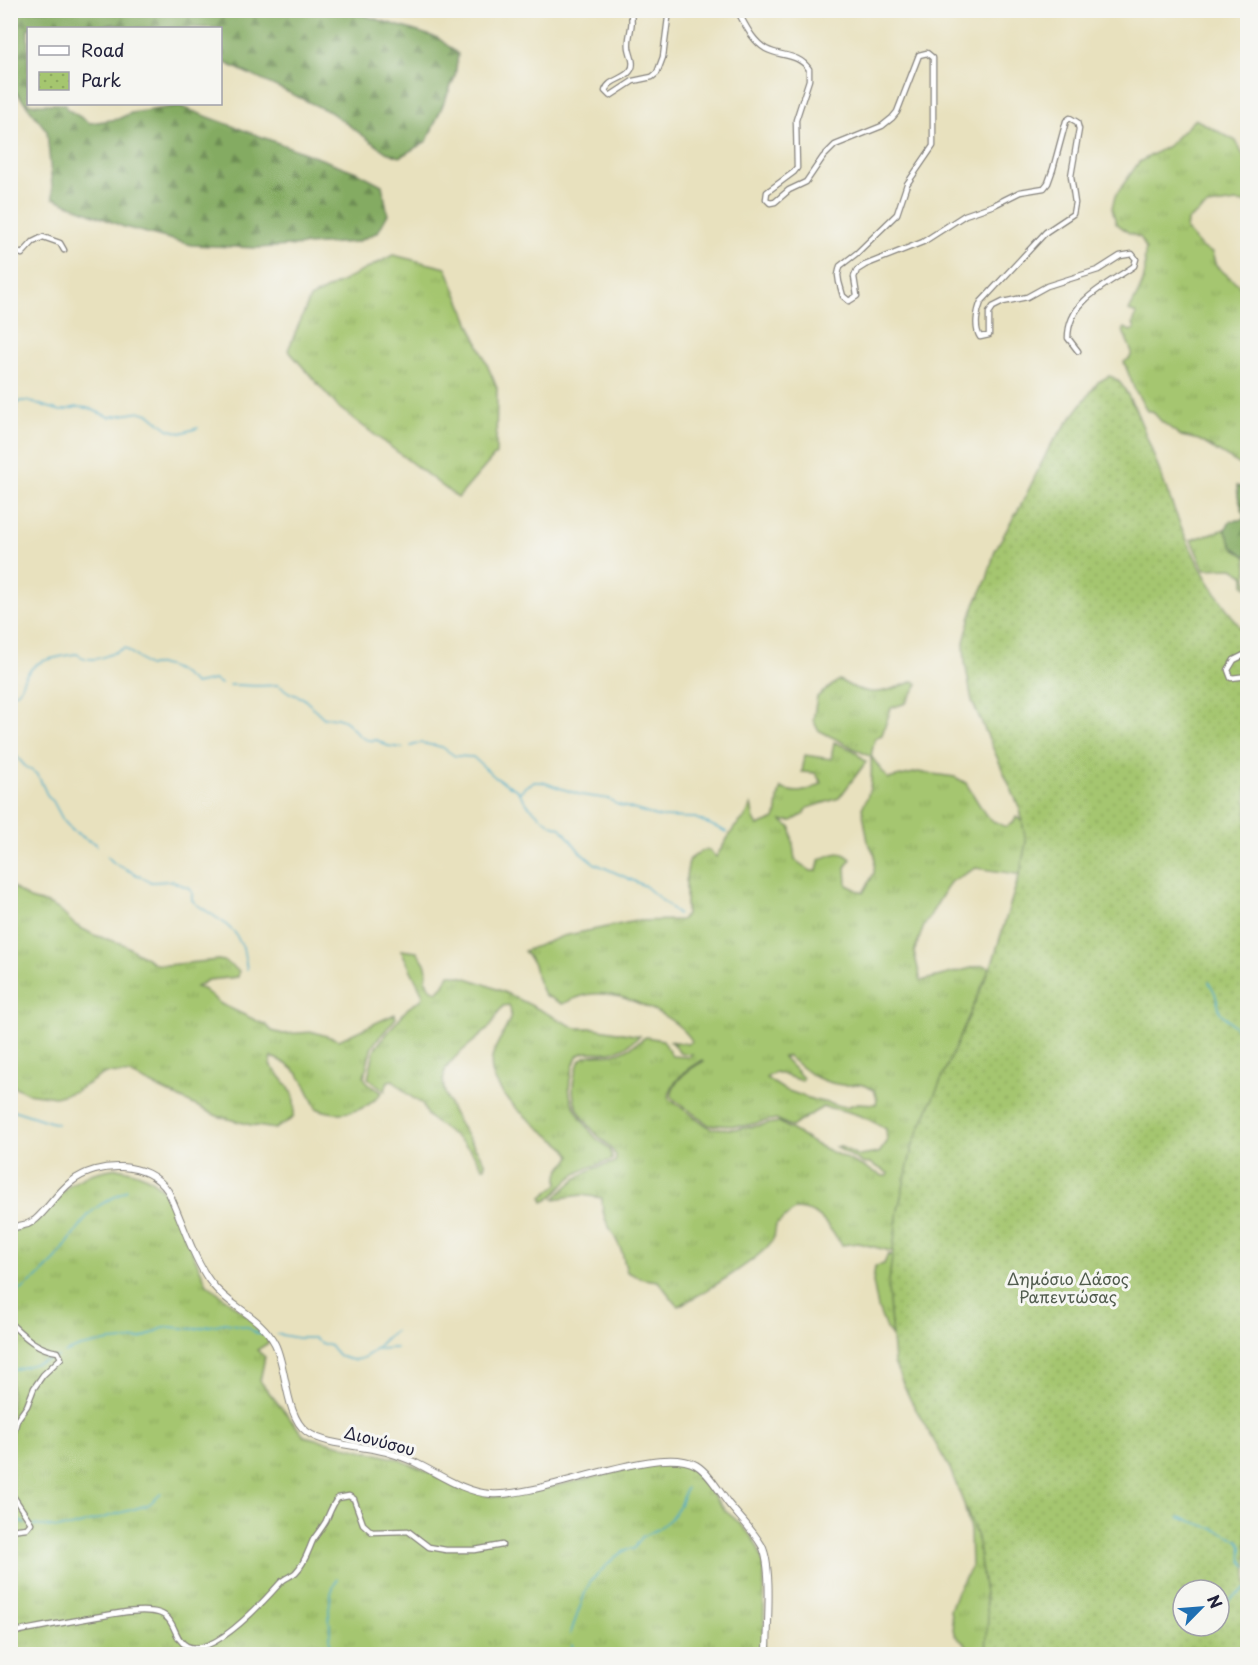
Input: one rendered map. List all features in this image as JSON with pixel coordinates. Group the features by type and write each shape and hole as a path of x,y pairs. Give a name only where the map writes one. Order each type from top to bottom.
{"main road":[{"name":"Διονύσου","path":"10,1228 35,1220 69,1183 96,1170 121,1167 138,1170 157,1179 168,1191 209,1280 220,1293 259,1323 271,1336 282,1362 294,1417 306,1431 321,1438 414,1462 465,1488 490,1494 524,1490 654,1462 679,1460 696,1465 754,1535 764,1551 767,1589 766,1654"}],"street":[{"path":"630,10 633,26 629,47 633,65 630,72 607,86 605,91 610,96 633,81 652,77 657,73 663,61 669,10"},
{"path":"737,10 760,45 770,51 798,59 809,69 796,120 797,168 767,192 768,203 775,202 786,192 804,184 823,157 835,145 890,121 897,112 920,55 927,53 934,59 933,146 907,184 898,212 857,253 840,266 839,282 844,298 849,301 857,297 854,276 861,267 923,242 965,215 1020,192 1044,188 1051,176 1066,121 1071,118 1077,122 1079,129 1071,176 1075,205 1073,214 1046,231 981,302 977,331 980,337 988,335 989,313 1000,303 1027,297 1047,286 1101,269 1120,256 1132,254 1136,260 1134,266 1090,294 1070,319 1068,338 1078,351"},
{"path":"10,249 22,254 33,242 43,237 60,243 64,250"},
{"path":"1248,653 1234,660 1228,670 1231,678 1248,676"},
{"path":"10,1323 36,1345 58,1352 62,1358 43,1375 34,1388 27,1406 17,1419 10,1448"},
{"path":"10,1487 21,1510 31,1523 27,1528 10,1530"},
{"path":"10,1633 124,1612 159,1613 174,1625 176,1635 182,1643 191,1648 216,1641 253,1612 283,1581 301,1567 339,1498 349,1496 354,1499 363,1524 372,1532 406,1530 429,1547 446,1550 475,1550 502,1545"}],"green space":[{"path":"11,10 350,11 438,38 458,54 455,77 427,141 400,157 386,152 330,112 222,61 222,27 123,27 113,24 97,27 27,27 27,105 65,105 67,109 90,123 118,119 131,113 179,106 359,173 382,185 388,214 378,232 357,242 257,248 192,245 124,227 53,198 47,131 18,94 11,90"},
{"path":"1195,119 1236,141 1247,163 1247,203 1236,202 1207,206 1187,221 1186,230 1202,248 1212,253 1216,266 1238,284 1247,300 1247,471 1199,440 1181,436 1152,411 1147,411 1134,388 1124,362 1130,358 1132,352 1123,331 1125,328 1130,331 1135,329 1133,323 1137,314 1129,311 1143,280 1146,249 1141,238 1129,233 1116,223 1112,208 1115,196 1139,162 1168,146"},
{"path":"393,255 446,268 497,388 496,454 458,498 338,407 288,350 310,298"},
{"name":"Δημόσιο Δάσος Ραπεντώσας","path":"1109,376 1117,380 1134,406 1174,511 1197,562 1236,622 1247,634 1247,1654 986,1654 988,1616 977,1537 950,1469 910,1399 894,1363 888,1289 898,1210 913,1144 993,961 1021,869 1026,842 1020,809 972,701 965,663 964,642 973,609 987,579 995,550 1022,503 1050,446 1098,382"},
{"path":"1237,486 1247,489 1247,557 1232,546 1225,529 1231,521 1245,519"},
{"path":"1225,529 1232,546 1247,557 1247,587 1244,585 1244,575 1233,568 1204,569 1191,540"},
{"path":"839,680 868,692 885,691 914,681 918,684 906,703 891,708 882,735 875,738 871,756 888,779 918,772 955,777 966,783 985,814 993,821 1006,827 1014,822 1016,817 1025,822 1044,878 976,868 950,882 924,926 914,952 921,981 983,965 1011,975 1221,1578 1171,1578 1171,1638 1231,1638 1231,1608 1247,1654 971,1654 965,1643 954,1634 950,1610 957,1591 971,1567 970,1530 965,1509 960,1456 936,1394 886,1329 878,1308 873,1282 875,1266 884,1264 888,1254 900,1259 903,1254 858,1243 842,1245 818,1216 796,1209 776,1225 773,1239 758,1256 730,1276 678,1306 658,1281 643,1279 627,1272 623,1255 604,1214 602,1198 582,1195 554,1199 581,1175 615,1162 616,1157 578,1110 573,1082 580,1060 593,1055 621,1052 646,1037 663,1040 672,1056 688,1057 692,1054 680,1053 670,1041 688,1044 692,1041 674,1023 648,1007 633,1001 605,994 593,994 562,1004 544,995 534,964 524,951 563,936 636,921 681,920 686,915 686,877 689,860 701,851 709,850 716,857 751,805 758,826 775,819 781,788 802,792 822,783 815,773 802,772 805,755 831,759 834,742 853,750 866,762 839,798 808,808 803,815 792,821 782,821 791,828 795,860 811,871 817,871 819,860 839,853 843,854 851,859 846,866 847,885 863,893 874,873 875,855 868,842 862,808 871,783 871,757 818,730 813,720 817,697","holes":["788,1056 806,1071 826,1081 842,1085 860,1084 868,1087 874,1090 876,1104 858,1103 846,1107 814,1100 783,1089 766,1078 775,1072 802,1081 803,1078 783,1057","703,1060 679,1080 671,1097 709,1125 743,1126 776,1119 792,1127 823,1107 848,1112 871,1120 886,1129 887,1142 879,1153 859,1156 841,1147 836,1147 864,1164 870,1163 888,1173 887,1176 815,1144 779,1122 738,1129 710,1128 668,1098 677,1080"]},
{"path":"11,886 30,899 58,909 75,925 94,935 123,944 156,964 224,961 239,971 238,977 208,980 196,987 203,989 221,1004 266,1025 272,1031 283,1034 314,1032 339,1040 395,1014 396,1018 372,1046 364,1077 368,1084 382,1092 368,1105 352,1112 325,1111 316,1108 296,1071 272,1057 270,1065 290,1089 294,1102 293,1118 275,1129 217,1116 130,1074 105,1073 76,1091 55,1097 27,1093 11,1085"},
{"path":"401,950 417,952 426,965 426,980 429,987 437,992 444,985 449,974 498,989 576,1028 594,1028 640,1036 618,1050 585,1053 577,1056 571,1074 569,1089 576,1111 592,1134 609,1150 612,1160 577,1174 551,1198 543,1202 542,1197 558,1184 560,1169 571,1156 563,1145 527,1118 505,1096 494,1078 491,1067 492,1057 509,1021 511,1013 509,1005 503,1006 488,1029 451,1062 443,1078 448,1103 485,1162 485,1167 482,1167 473,1153 460,1141 428,1116 422,1104 407,1094 393,1080 388,1081 385,1091 368,1078 375,1048 408,1008 422,999 423,995"},
{"path":"117,1168 144,1176 166,1194 207,1284 251,1319 270,1342 257,1350 265,1357 260,1381 304,1436 398,1459 483,1495 503,1497 660,1462 683,1463 696,1468 721,1506 754,1540 761,1555 764,1574 764,1654 11,1654 11,1231 35,1222 61,1193 80,1179"}],"waterway":[{"path":"10,37 14,42"},
{"path":"10,409 21,401 27,401 61,411 77,407 88,408 109,417 141,412 149,414 168,429 181,433 198,428"},
{"path":"10,694 18,691 28,672 43,661 77,654 95,659 125,648 148,666 168,666 195,684 214,680 221,684"},
{"path":"230,685 278,685 303,698 324,718 334,717 342,720 363,738 403,748"},
{"path":"411,746 420,743 442,747 455,756 473,757 496,778 517,790 541,817 561,828 580,852 594,863 645,886 678,914"},
{"path":"10,749 25,766 38,775 48,797 53,801 63,820 72,830 97,846"},
{"path":"519,793 534,782 542,782 581,795 609,799 616,804 659,817 695,818 727,832"},
{"path":"107,856 114,863 151,882 172,881 189,888 192,892 192,900 196,904 235,933 243,948 247,969"},
{"path":"1209,982 1215,993 1220,1012 1236,1028 1248,1052"},
{"path":"10,1109 57,1124"},
{"path":"12,1297 37,1278 56,1259 89,1214 127,1190"},
{"path":"65,1353 80,1347 110,1341 141,1339 169,1327 194,1329 225,1323 247,1327 256,1333 266,1334"},
{"path":"276,1334 314,1338 330,1346 340,1356 358,1359 365,1357 395,1331"},
{"path":"10,1340 15,1338 16,1333"},
{"path":"377,1349 396,1348"},
{"path":"10,1371 58,1357"},
{"path":"570,1635 591,1581 615,1557 628,1549 634,1549 642,1537 658,1529 670,1519 679,1507 686,1488"},
{"path":"33,1525 71,1527 148,1505 161,1494"},
{"path":"10,1513 15,1519 26,1524"},
{"path":"1179,1517 1236,1539 1242,1545 1241,1557 1248,1567"},
{"path":"331,1654 329,1610 331,1593 337,1578"},
{"path":"1231,1599 1248,1588"},
{"path":"572,1645 574,1654"}]}
